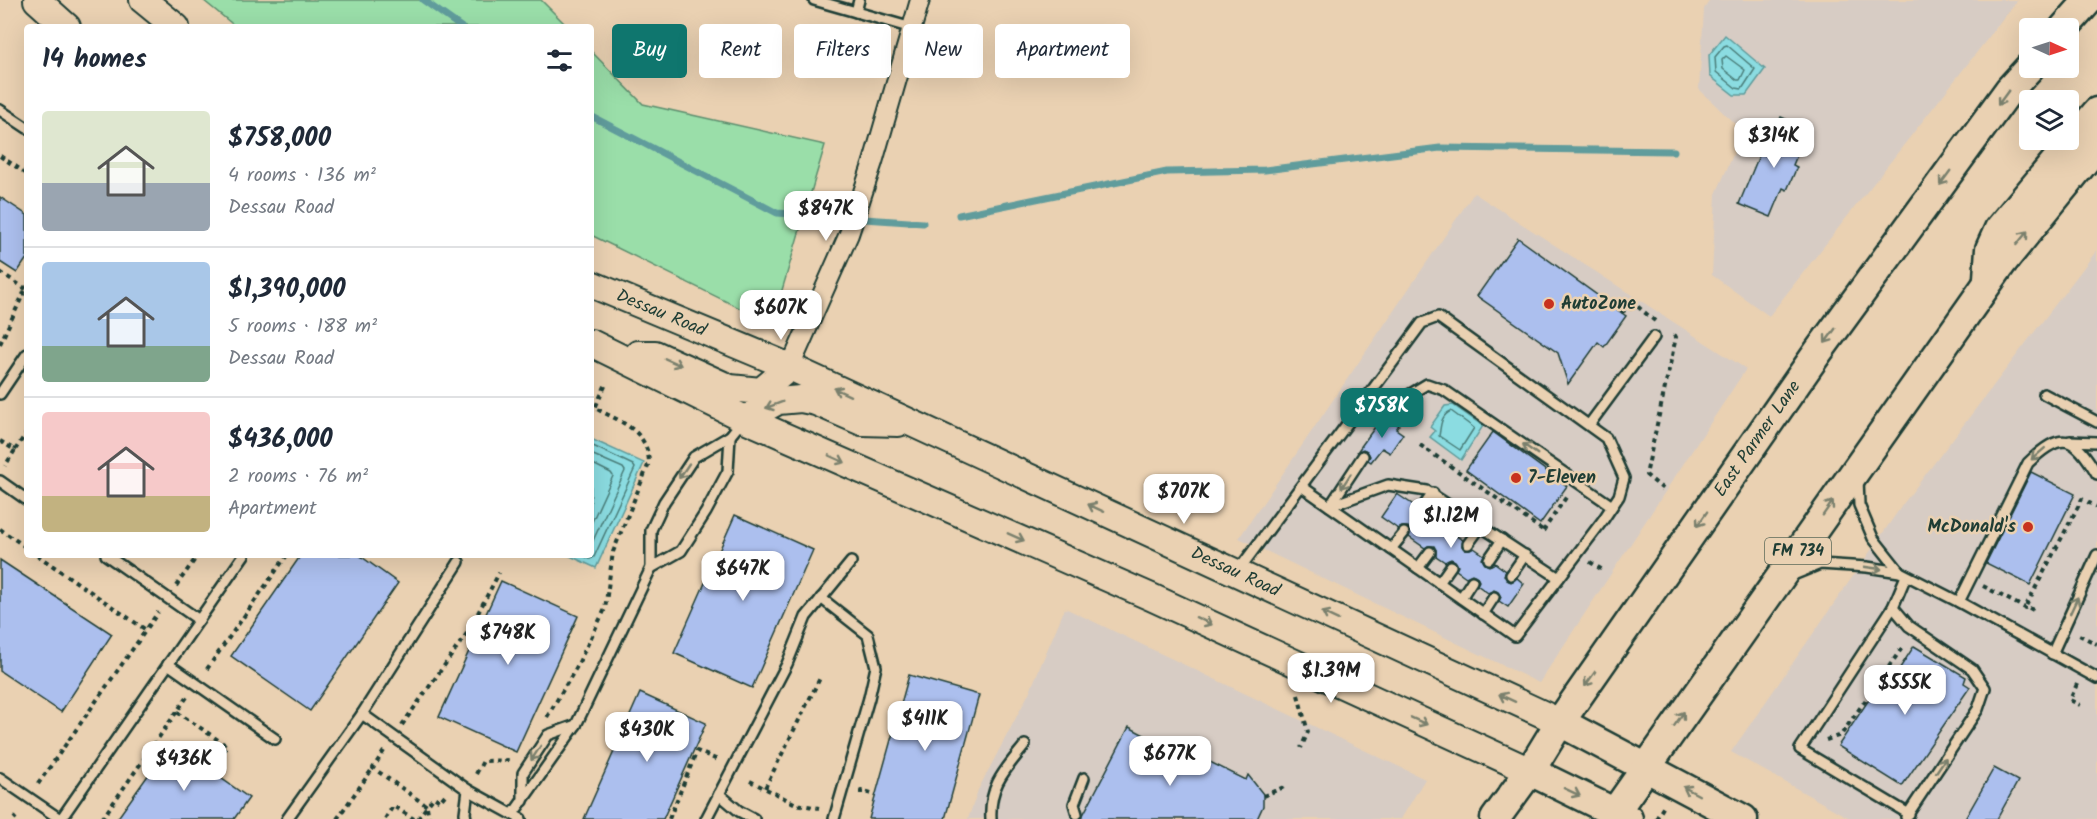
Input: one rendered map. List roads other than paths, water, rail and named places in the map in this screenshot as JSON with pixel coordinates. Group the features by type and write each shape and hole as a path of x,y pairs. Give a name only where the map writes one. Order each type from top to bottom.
{"main road":[{"path":"37,0 65,24"},
{"path":"143,0 172,24"},
{"path":"2073,18 2089,0"},
{"name":"East Parmer Lane","path":"1495,819 1818,352 2020,78"},
{"path":"1987,284 1990,249 1999,229 2097,112"},
{"name":"FM 734","path":"1618,817 1645,767 1987,284 2097,146"},
{"name":"Dessau Road","path":"594,285 790,367 1560,722 1743,819"},
{"path":"594,344 616,355 737,428 1151,597 1530,771 1618,817"},
{"path":"616,355 655,354 730,388 761,391 790,367"},
{"path":"737,428 777,401 801,399 816,402 862,422 911,423"}],"street":[{"path":"913,24 920,0"},
{"path":"790,367 849,234 903,59"}],"lane":[{"path":"814,0 903,25"},
{"path":"856,12 859,0"},
{"path":"0,110 24,126"},
{"path":"1236,573 1300,486 1422,323 1438,317 1606,438 1624,478 1619,496 1515,636 1300,486"},
{"path":"1589,426 1654,337"},
{"path":"0,394 24,358"},
{"path":"1389,418 1402,399 1427,384 1444,390 1612,506"},
{"path":"2044,394 2097,422"},
{"path":"651,568 681,551 706,512 728,471 737,428"},
{"path":"362,714 468,790 517,816 523,801 576,725 651,568 651,530 664,502 694,457 737,428"},
{"path":"2070,441 2083,451 2097,474"},
{"path":"1959,602 2028,463 2041,450 2055,442 2097,442"},
{"path":"1330,506 1363,456"},
{"path":"1858,467 1859,505 1873,538 1903,574"},
{"path":"0,481 24,498"},
{"path":"1330,506 1388,484 1427,491 1559,578"},
{"path":"1421,510 1433,493"},
{"path":"1447,529 1459,512"},
{"path":"1468,544 1481,526"},
{"path":"1391,549 1404,533"},
{"path":"1489,559 1502,540"},
{"path":"1418,568 1430,552"},
{"path":"1511,575 1525,555"},
{"path":"2052,654 2097,555"},
{"path":"110,558 200,620"},
{"path":"0,778 61,819 242,558"},
{"path":"287,819 362,714 459,562"},
{"path":"706,819 787,664 806,617 850,562"},
{"path":"1776,582 1820,564 1867,567 1903,574 2097,678"},
{"path":"1439,583 1451,566"},
{"path":"1893,607 1909,626 1972,669 1985,688 1978,709 1907,816 1800,749 1893,607 1903,574"},
{"path":"1461,598 1472,582"},
{"path":"1483,614 1494,597"},
{"path":"821,598 868,635 876,668 870,698 834,819"},
{"path":"168,664 275,739"},
{"path":"523,801 523,773 548,735 576,725"},
{"path":"991,819 990,802 993,790 1025,745"},
{"path":"1077,814 1074,804 1084,778"},
{"path":"466,819 468,790"},
{"path":"718,794 739,811 754,819"}],"water":[{"path":"1725,35 1765,69 1746,95 1734,95 1710,76 1709,55"},
{"path":"1453,405 1483,426 1461,460 1430,437 1435,431 1430,427 1445,406"},
{"path":"594,440 644,463 596,568 574,558 594,558"}],"waterway":[{"path":"423,0 457,24"},
{"path":"594,118 777,213 923,223"},
{"path":"959,215 1167,172 1265,170 1440,148 1674,151"}],"place":[{"name":"AutoZone","path":"1549,304"},
{"name":"7-Eleven","path":"1516,478"},
{"name":"McDonald's","path":"2028,527"}]}
